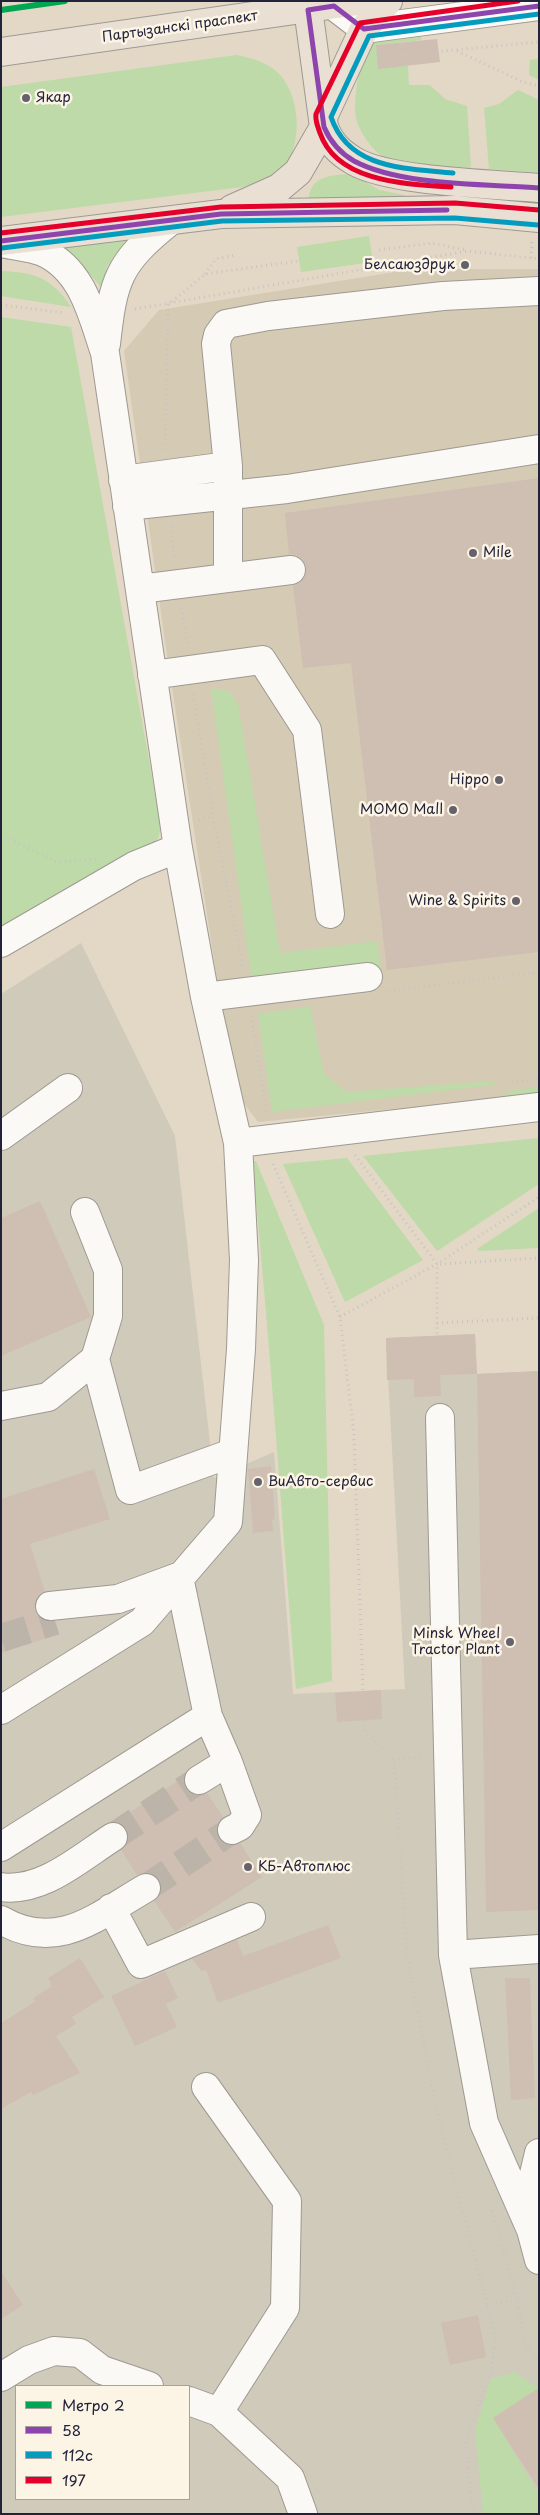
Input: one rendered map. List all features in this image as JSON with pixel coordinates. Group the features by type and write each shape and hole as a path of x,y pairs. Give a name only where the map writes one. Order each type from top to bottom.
{"main road":[{"path":"221,214 279,188 298,172 323,122 364,29 388,1"},
{"path":"327,4 323,122 329,140 336,149 355,162 376,170 408,176 539,188"},
{"name":"Партызанскі праспект","path":"1,52 327,4"},
{"path":"1,242 221,214 322,213 395,209 455,210 539,218"}],"street":[{"path":"327,4 364,29 539,6"},
{"path":"105,353 109,310 115,286 124,266 141,245 169,222"},
{"path":"1,242 41,252 62,263 76,278 84,294 105,353 178,848 205,998 238,1143 244,1260 241,1350 228,1522 142,1622 1,1710"},
{"path":"228,578 228,466 216,344 218,335 226,324 268,316 443,296 539,291"},
{"path":"123,480 228,496 344,481 539,449"},
{"path":"127,506 166,488 228,466"},
{"path":"140,590 291,570"},
{"path":"152,675 262,660 307,730 330,914"},
{"path":"1,943 134,866 178,848"},
{"path":"205,998 248,993 378,984"},
{"path":"1,1136 68,1088"},
{"path":"238,1143 539,1107"},
{"path":"85,1212 108,1270 108,1316 95,1359 130,1490 232,1462"},
{"path":"1,1406 48,1397 95,1359"},
{"path":"440,1418 453,1955 484,2124 531,2230 539,2260"},
{"path":"52,1613 118,1599 180,1576"},
{"path":"180,1576 208,1716 228,1762 246,1815 240,1826 232,1830"},
{"path":"1,1847 208,1716"},
{"path":"199,1780 228,1762"},
{"path":"1,1888 28,1887 51,1876 113,1837"},
{"path":"1,1920 29,1933 53,1934 78,1927 146,1888"},
{"path":"111,1908 141,1964 251,1917"},
{"path":"453,1955 539,1949"},
{"path":"206,2087 287,2201 285,2308 219,2412"},
{"path":"531,2230 534,2174 539,2153"},
{"path":"1,2377 29,2360 54,2351 80,2353 102,2370 145,2385"},
{"path":"190,2401 219,2412 290,2478 303,2514"}],"path":[{"path":"372,58 539,42"},
{"path":"457,50 523,82 539,86"},
{"path":"379,250 432,243 468,251 539,259"},
{"path":"132,309 168,305 468,251"},
{"path":"189,652 178,585 166,488 168,305 205,274 216,259 234,256"},
{"path":"205,274 298,261"},
{"path":"1,305 69,313"},
{"path":"192,687 213,816 248,993 268,1117"},
{"path":"192,822 213,816"},
{"path":"1,835 58,862 90,858 134,866"},
{"path":"378,984 539,972"},
{"path":"355,1154 437,1264 437,1336"},
{"path":"271,1158 340,1317 354,1434 363,1691"},
{"path":"340,1317 437,1264 539,1197"},
{"path":"437,1264 539,1258"},
{"path":"437,1323 539,1318"},
{"path":"364,1720 365,1730 394,1760 407,1955 435,2102 495,2337 492,2370 465,2441 473,2514"},
{"path":"394,1760 426,1756"},
{"path":"486,2305 517,2300"}],"shaded area":[{"path":"414,269 539,269 539,1095 258,1122 234,1090 166,648 124,351 159,310"},
{"path":"81,943 175,1136 214,1478 274,1452 293,1694 405,1689 386,1338 475,1334 477,1374 539,1371 539,2514 1,2514 1,994"}],"green space":[{"path":"422,32 421,40 376,45 408,66 409,85 430,85 445,99 467,106 471,168 410,165 387,158 371,146 357,122 355,111 356,90 363,58 371,44 382,38"},
{"path":"237,55 266,64 277,71 288,86 293,98 296,110 296,137 288,161 277,174 263,181 242,187 1,217 1,87"},
{"path":"539,59 539,80 529,75 530,60"},
{"path":"518,90 539,100 539,173 489,169 484,108 499,104"},
{"path":"348,174 361,179 379,190 404,195 407,199 309,201 312,187 321,179 334,175"},
{"path":"369,236 373,262 301,272 297,247"},
{"path":"130,238 107,266 102,288 78,261 54,245"},
{"path":"1,271 24,273 42,278 57,289 71,307 1,296"},
{"path":"1,317 71,327 161,827 158,839 147,848 1,928"},
{"path":"211,688 229,691 238,703 280,953 377,941 381,967 252,982"},
{"path":"310,1006 324,1074 347,1092 493,1081 493,1085 272,1112 258,1014"},
{"path":"539,1087 539,1092 500,1097 510,1091"},
{"path":"539,1138 539,1184 437,1251 363,1156"},
{"path":"347,1158 423,1260 345,1302 283,1164"},
{"path":"252,1161 256,1161 324,1325 332,1681 296,1689 270,1359"},
{"path":"539,1208 539,1248 479,1251 477,1249"},
{"path":"514,2372 539,2388 493,2418 539,2494 539,2514 483,2514 475,2430 490,2380"}],"building":[{"path":"437,39 440,62 378,69 376,45"},
{"name":"MOMO Mall","path":"539,478 539,952 387,970 351,663 303,668 293,586 301,582 305,576 306,569 303,560 297,555 289,554 285,513"},
{"path":"40,1201 91,1317 1,1356 1,1218"},
{"path":"475,1334 477,1374 440,1375 441,1396 414,1397 414,1379 387,1380 386,1338"},
{"name":"Minsk Wheel Tractor Plant","path":"539,1371 539,1910 486,1912 477,1374"},
{"path":"271,1466 275,1519 272,1520 273,1531 253,1533 248,1469"},
{"path":"94,1469 110,1519 30,1544 45,1592 36,1599 35,1608 38,1616 43,1620 55,1621 59,1634 1,1653 1,1499"},
{"path":"381,1690 382,1719 337,1722 335,1693"},
{"path":"184,1777 186,1789 192,1794 199,1796 207,1793 223,1817 216,1829 218,1837 224,1843 231,1846 240,1843 262,1877 175,1932 154,1901 160,1895 162,1888 160,1880 146,1872 137,1875 121,1850 127,1843 126,1829 115,1822"},
{"path":"328,1925 341,1958 218,2003 206,1970 201,1971 192,1959 237,1940 243,1956"},
{"path":"80,1958 104,1997 72,2017 76,2024 56,2036 80,2073 33,2095 31,2092 1,2109 1,2023 35,2002 33,1998 52,1986 48,1978"},
{"path":"165,1971 178,1998 166,2004 177,2027 135,2046 111,1996"},
{"path":"505,1978 530,1978 535,2098 511,2100"},
{"path":"1,2271 23,2305 1,2319"},
{"path":"478,2315 486,2357 450,2365 441,2323"},
{"path":"539,2388 539,2489 493,2418"}],"tunnel":[{"path":"1,1638 55,1621"},
{"path":"113,1837 199,1780"},
{"path":"146,1888 232,1830"}],"metro line":[{"name":"2","path":"1,10 65,1"}],"transit line":[{"name":"197","path":"451,187 395,182 376,178 358,171 342,162 329,150 316,122 316,114 360,23 518,1"},
{"name":"58","path":"539,6 364,29 334,6 308,10 324,127 332,142 344,154 354,161 373,169 395,175 444,182 539,188"},
{"name":"112с","path":"453,173 417,170 381,163 365,157 351,147 339,134 331,117 369,36 539,14"},
{"name":"197","path":"1,233 221,207 455,203 539,210"},
{"name":"58","path":"1,241 221,214 447,210"},
{"name":"112с","path":"2,248 222,221 455,218 538,225"}],"place":[{"name":"Якар","path":"26,98"},
{"name":"Белсаюздрук","path":"465,265"},
{"name":"Mile","path":"473,553"},
{"name":"Hippo","path":"499,780"},
{"name":"MOMO Mall","path":"453,810"},
{"name":"Wine & Spirits","path":"516,901"},
{"name":"ВиАвто-сервис","path":"258,1482"},
{"name":"Minsk Wheel Tractor Plant","path":"510,1642"},
{"name":"КБ-Автоплюс","path":"248,1867"}]}
